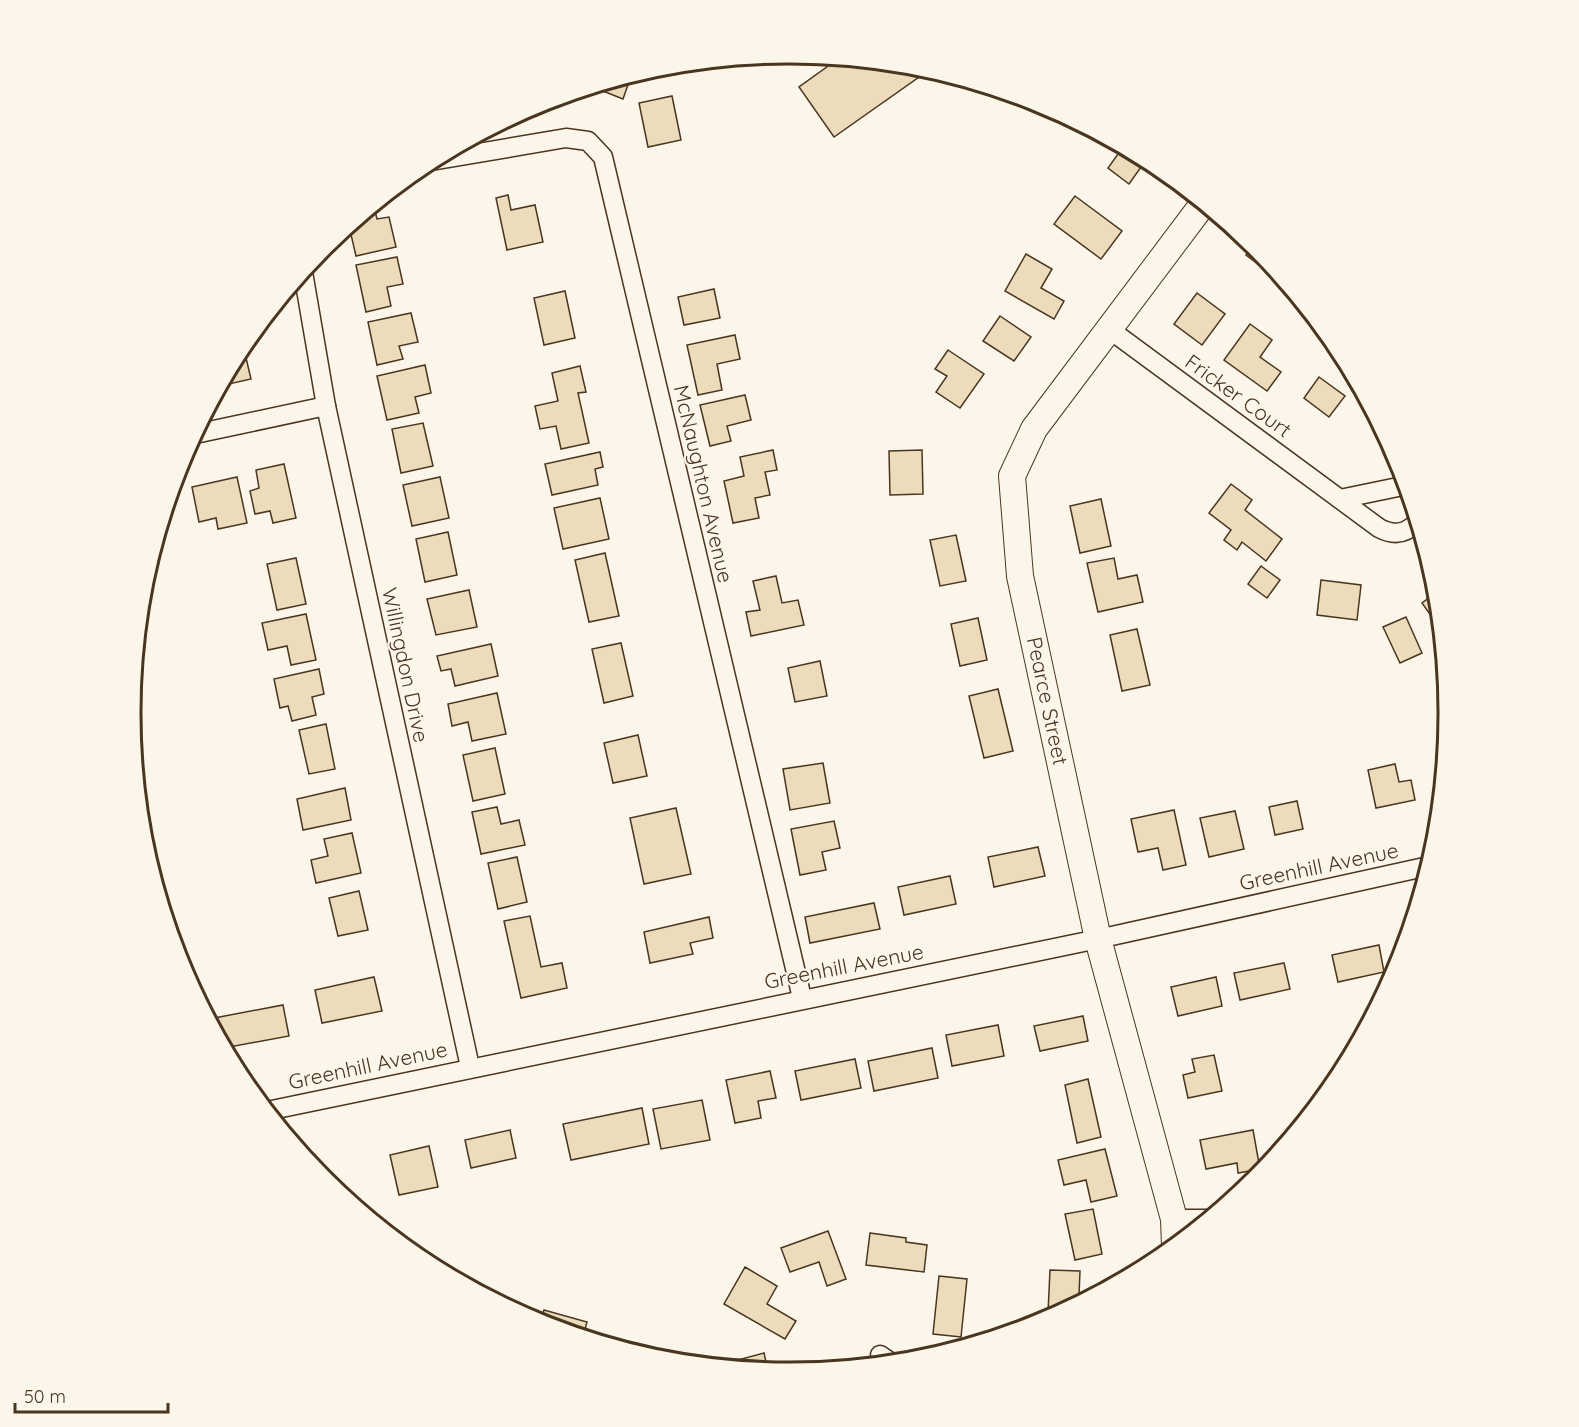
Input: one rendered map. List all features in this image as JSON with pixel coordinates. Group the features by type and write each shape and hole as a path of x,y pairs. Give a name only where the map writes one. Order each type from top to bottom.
{"street":[{"name":"McNaughton Avenue","path":"456,157 566,138 588,141 603,157 802,998"},
{"name":"Pearce Street","path":"1175,1235 1174,1219 1098,939 1020,576 1012,476 1034,429 1198,210"},
{"name":"Willingdon Drive","path":"305,283 326,406 470,1067"},
{"name":"Fricker Court","path":"1109,329 1386,532 1401,533 1410,527"},
{"path":"204,432 326,406"},
{"path":"1340,499 1397,487"},
{"name":"Greenhill Avenue","path":"275,1109 802,998 1098,939 1419,868"},
{"path":"1174,1219 1196,1219"}],"building":[{"path":"828,66 918,78 834,137 799,87"},
{"path":"628,86 623,99 605,92"},
{"path":"672,96 681,140 648,147 639,103"},
{"path":"1118,154 1140,168 1129,184 1108,168"},
{"path":"508,195 511,210 535,205 543,242 507,250 496,198"},
{"path":"1075,196 1122,231 1101,259 1054,224"},
{"path":"376,214 377,219 389,217 396,247 356,256 351,236"},
{"path":"1026,254 1052,269 1041,288 1064,301 1054,319 1005,291"},
{"path":"397,257 403,284 387,287 391,306 366,312 356,265"},
{"path":"714,289 720,318 684,325 678,297"},
{"path":"565,291 575,338 544,345 534,298"},
{"path":"1197,293 1225,314 1202,345 1174,324"},
{"path":"411,313 418,342 399,346 403,359 377,365 368,322"},
{"path":"1000,316 1031,337 1014,361 983,341"},
{"path":"1250,324 1272,340 1260,357 1281,372 1267,391 1224,360"},
{"path":"735,335 740,359 717,364 722,390 698,395 687,345"},
{"path":"948,350 984,374 960,408 936,392 947,376 935,369"},
{"path":"246,359 251,379 230,384"},
{"path":"425,365 431,393 415,397 419,413 387,420 377,376"},
{"path":"580,366 586,392 578,393 589,443 561,449 556,426 540,429 535,406 558,401 552,373"},
{"path":"1319,377 1345,396 1329,417 1304,398"},
{"path":"745,395 751,420 727,426 731,441 710,446 700,405"},
{"path":"423,423 433,466 401,473 392,429"},
{"path":"773,450 777,470 765,472 770,495 755,498 759,518 733,523 724,481 744,476 740,457"},
{"path":"922,450 923,494 890,495 889,451"},
{"path":"600,452 603,467 595,469 598,485 552,495 545,464"},
{"path":"284,464 296,518 273,523 270,511 255,514 250,491 259,488 256,470"},
{"path":"237,477 247,523 218,529 216,518 199,522 192,487"},
{"path":"440,477 449,518 412,526 403,485"},
{"path":"1231,484 1252,500 1245,510 1282,539 1266,561 1242,542 1237,550 1224,540 1231,530 1209,513"},
{"path":"600,498 609,539 563,549 554,508"},
{"path":"1101,499 1111,546 1080,553 1070,506"},
{"path":"448,532 457,575 425,582 416,539"},
{"path":"956,535 966,581 940,586 930,540"},
{"path":"605,553 619,616 589,622 575,560"},
{"path":"296,558 306,604 277,610 267,564"},
{"path":"1114,558 1118,579 1137,575 1143,602 1098,612 1087,563"},
{"path":"1261,566 1280,580 1267,598 1248,584"},
{"path":"776,576 782,603 798,600 804,625 751,636 746,612 760,610 753,581"},
{"path":"1321,580 1361,585 1357,620 1317,615"},
{"path":"469,590 477,627 436,635 427,599"},
{"path":"1428,599 1431,615 1422,603"},
{"path":"306,614 316,660 291,665 287,646 268,650 262,623"},
{"path":"1406,617 1422,653 1400,663 1383,627"},
{"path":"978,618 987,660 960,666 951,624"},
{"path":"1137,629 1150,685 1122,691 1110,635"},
{"path":"621,643 633,696 604,703 592,649"},
{"path":"491,644 498,676 455,686 451,669 441,671 437,656"},
{"path":"820,661 827,696 795,702 788,668"},
{"path":"319,669 324,694 312,697 316,715 292,721 288,706 280,708 274,679"},
{"path":"998,689 1013,751 984,758 969,696"},
{"path":"497,693 506,734 472,741 468,722 452,726 448,704"},
{"path":"326,724 335,769 309,774 299,730"},
{"path":"638,735 647,776 613,783 604,743"},
{"path":"495,748 505,794 473,801 463,755"},
{"path":"823,763 830,803 790,810 783,769"},
{"path":"1395,764 1399,782 1411,780 1415,800 1376,808 1368,770"},
{"path":"345,788 351,820 303,830 297,799"},
{"path":"1297,801 1303,829 1275,835 1269,807"},
{"path":"497,807 501,824 519,820 525,845 481,854 472,812"},
{"path":"676,808 691,874 644,884 630,818"},
{"path":"1174,810 1186,865 1163,870 1158,848 1138,852 1131,819"},
{"path":"1235,811 1244,849 1209,857 1200,818"},
{"path":"834,821 840,848 822,852 826,870 800,875 791,829"},
{"path":"352,833 361,873 316,883 311,860 328,856 324,839"},
{"path":"1038,847 1045,876 994,887 988,857"},
{"path":"517,857 527,902 498,909 488,863"},
{"path":"950,876 956,904 904,915 898,887"},
{"path":"359,891 368,930 338,936 329,898"},
{"path":"874,903 880,929 810,943 805,917"},
{"path":"530,916 541,967 562,963 567,988 521,998 504,921"},
{"path":"709,917 713,938 690,943 693,954 650,963 644,932"},
{"path":"1379,945 1384,972 1338,982 1332,955"},
{"path":"1284,963 1290,989 1240,1000 1234,973"},
{"path":"374,977 382,1011 322,1023 315,990"},
{"path":"1216,977 1222,1006 1178,1016 1171,987"},
{"path":"283,1005 289,1036 232,1046 216,1018"},
{"path":"1083,1016 1088,1041 1040,1051 1034,1026"},
{"path":"998,1025 1004,1056 952,1066 946,1035"},
{"path":"932,1048 938,1078 874,1091 868,1061"},
{"path":"1214,1055 1222,1091 1188,1098 1183,1075 1195,1072 1192,1059"},
{"path":"855,1059 861,1088 801,1100 795,1071"},
{"path":"770,1071 776,1098 758,1101 761,1118 735,1123 726,1080"},
{"path":"1088,1079 1101,1137 1077,1143 1065,1085"},
{"path":"702,1100 710,1140 661,1149 653,1109"},
{"path":"642,1108 649,1144 571,1160 563,1124"},
{"path":"510,1130 516,1158 471,1168 465,1140"},
{"path":"1253,1130 1259,1161 1249,1171 1238,1173 1237,1163 1206,1169 1200,1140"},
{"path":"429,1146 438,1187 399,1195 390,1155"},
{"path":"1105,1149 1117,1196 1091,1202 1086,1180 1064,1185 1058,1160"},
{"path":"1093,1209 1102,1254 1075,1260 1065,1214"},
{"path":"828,1231 846,1279 827,1286 819,1262 790,1272 781,1248"},
{"path":"870,1233 906,1238 906,1242 927,1245 924,1272 866,1265"},
{"path":"745,1267 777,1286 767,1304 796,1321 785,1339 724,1304"},
{"path":"1050,1270 1080,1271 1079,1295 1048,1309"},
{"path":"939,1276 967,1279 961,1337 933,1334"},
{"path":"544,1310 587,1322 585,1329 581,1328 543,1314"},
{"path":"764,1353 766,1361 747,1361 737,1360"}]}
